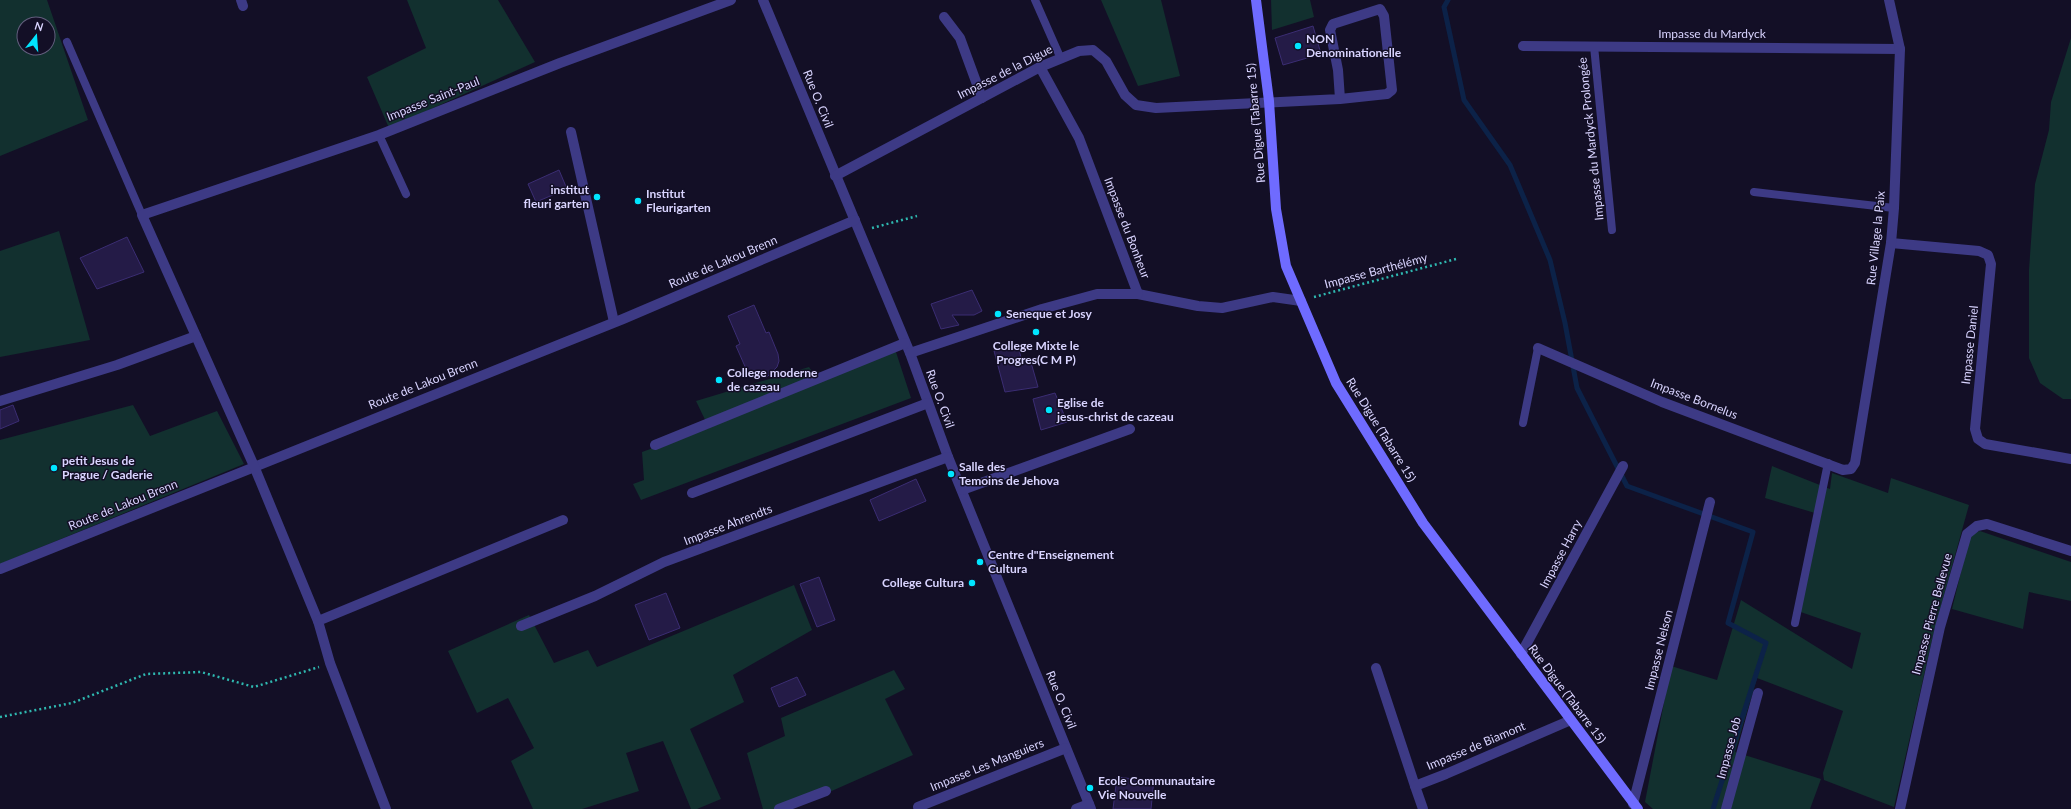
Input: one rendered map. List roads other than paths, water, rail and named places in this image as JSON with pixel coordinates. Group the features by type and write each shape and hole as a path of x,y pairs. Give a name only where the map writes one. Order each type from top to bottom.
{"street":[{"name":"Impasse Saint-Paul","path":"142,215 379,135 560,62 731,0"},
{"name":"Rue O. Civil","path":"763,0 910,353 948,457 1090,806"},
{"name":"Rue Digue (Tabarre 15)","path":"1256,0 1269,101 1276,209 1286,266 1336,383 1422,523 1636,806"},
{"name":"Rue Village la Paix","path":"1843,470 1851,469 1856,463 1891,243 1894,208 1900,49 1889,0"},
{"path":"1269,101 1340,99 1387,94 1392,90 1384,16 1380,8 1331,26 1330,30 1340,99"},
{"path":"944,17 960,38 982,98"},
{"name":"Impasse du Mardyck","path":"1523,46 1900,49"},
{"name":"Impasse de la Digue","path":"835,176 1040,67 1079,51 1094,50 1106,61 1125,95 1136,105 1156,108 1269,101"},
{"name":"Impasse du Bonheur","path":"910,353 1042,309 1097,294 1138,294 1079,138 1040,67"},
{"path":"571,132 614,322"},
{"path":"142,215 254,466 318,621 330,663 386,809"},
{"name":"Route de Lakou Brenn","path":"0,569 614,322 855,220"},
{"name":"Impasse Daniel","path":"1891,243 1978,251 1988,255 1991,264 1975,429 1978,439 1986,444 2071,460"},
{"path":"1138,294 1198,306 1222,308 1272,297 1301,301"},
{"path":"0,400 117,364 196,336"},
{"path":"654,445 905,343"},
{"name":"Impasse Bornelus","path":"1538,348 1662,402 1828,463 1843,470"},
{"path":"692,493 928,403"},
{"path":"962,490 1130,429"},
{"name":"Impasse Ahrendts","path":"521,626 595,596 664,562 948,457"},
{"name":"Impasse Harry","path":"1521,654 1623,466"},
{"name":"Impasse Nelson","path":"1636,806 1710,502"},
{"path":"318,621 563,520"},
{"name":"Impasse Pierre Bellevue","path":"1900,809 1940,627 1967,534 1977,526 1987,524 2071,551"},
{"path":"1376,668 1423,809"},
{"name":"Impasse Job","path":"1726,809 1758,693"},
{"name":"Impasse de Biamont","path":"1415,786 1571,720"},
{"name":"Impasse Les Manguiers","path":"918,807 1066,748"},
{"path":"779,809 826,791"},
{"path":"1076,809 1090,806"}],"lane":[{"path":"1036,0 1061,59"},
{"path":"67,42 142,215"},
{"name":"Impasse du Mardyck Prolongée","path":"1594,46 1612,230"},
{"path":"379,135 406,194"},
{"path":"1754,192 1894,208"},
{"path":"1523,423 1538,348"},
{"path":"1795,623 1828,463"}],"waterway":[{"path":"1448,0 1444,7 1464,100 1510,165 1550,260 1565,323 1577,388 1627,486 1753,532 1728,623 1766,643 1713,809"}],"place":[{"name":"NON Denominationelle","path":"1298,46"},
{"name":"institut fleuri garten","path":"597,197"},
{"name":"Institut Fleurigarten","path":"638,201"},
{"name":"Seneque et Josy","path":"998,314"},
{"name":"College Mixte le Progres(C M P)","path":"1036,332"},
{"name":"College moderne de cazeau","path":"719,380"},
{"name":"Eglise de jesus-christ de cazeau","path":"1049,410"},
{"name":"petit Jesus de Prague / Gaderie","path":"54,468"},
{"name":"Salle des Temoins de Jehova","path":"951,474"},
{"name":"Centre d\"Enseignement Cultura","path":"980,562"},
{"name":"College Cultura","path":"972,583"},
{"name":"Ecole Communautaire Vie Nouvelle","path":"1090,788"}]}
